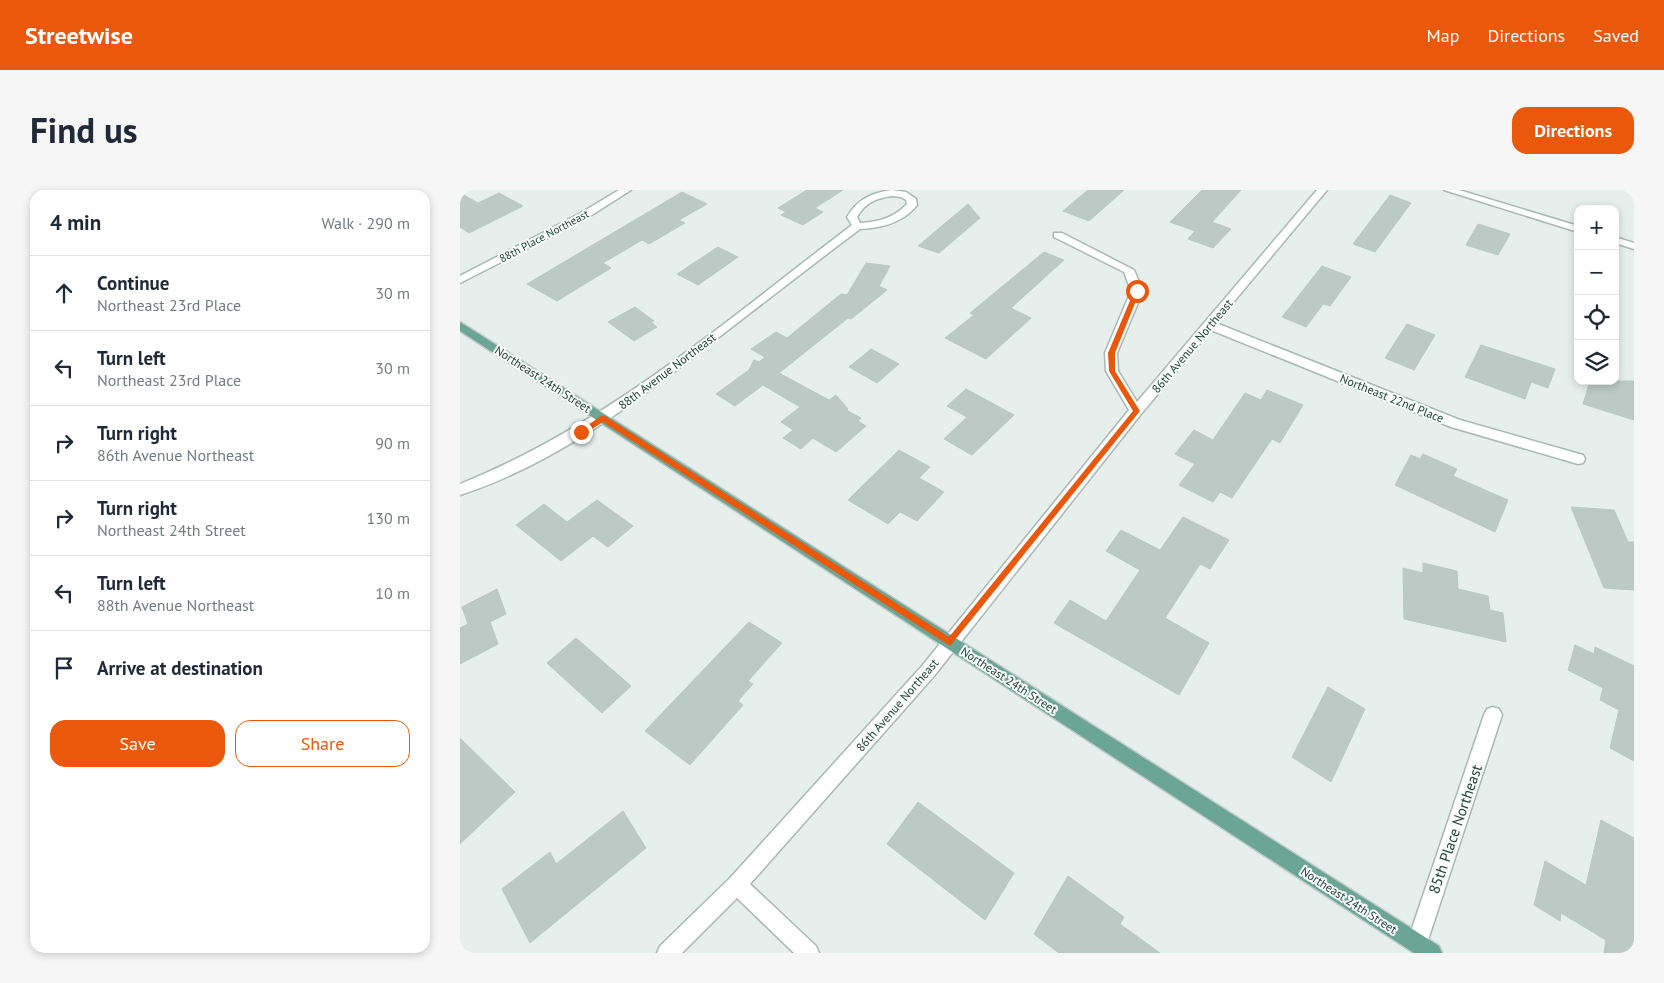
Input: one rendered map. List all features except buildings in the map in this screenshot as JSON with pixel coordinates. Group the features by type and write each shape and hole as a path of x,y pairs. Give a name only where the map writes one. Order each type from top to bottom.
{"main road":[{"name":"Northeast 24th Street","path":"460,326 1424,948"}],"street":[{"name":"88th Place Northeast","path":"460,280 583,216 626,190"},
{"name":"86th Avenue Northeast","path":"667,953 737,885 928,671 1136,411 1322,190"},
{"path":"1450,190 1574,228"},
{"path":"892,193 903,194 911,199 912,205 906,214 887,223 857,226 852,217 864,200 878,194 892,193"},
{"name":"88th Avenue Northeast","path":"460,490 485,480 573,437 603,418 857,226"},
{"path":"1058,235 1130,270 1137,291 1111,353 1112,371 1136,411"},
{"path":"1619,241 1634,246"},
{"name":"Northeast 22nd Place","path":"1210,325 1456,424 1578,459"},
{"name":"85th Place Northeast","path":"1424,948 1493,715"},
{"path":"737,885 809,953"}],"route":[{"path":"581,432 603,418 950,642 1136,411 1112,371 1111,353 1137,291"}]}
